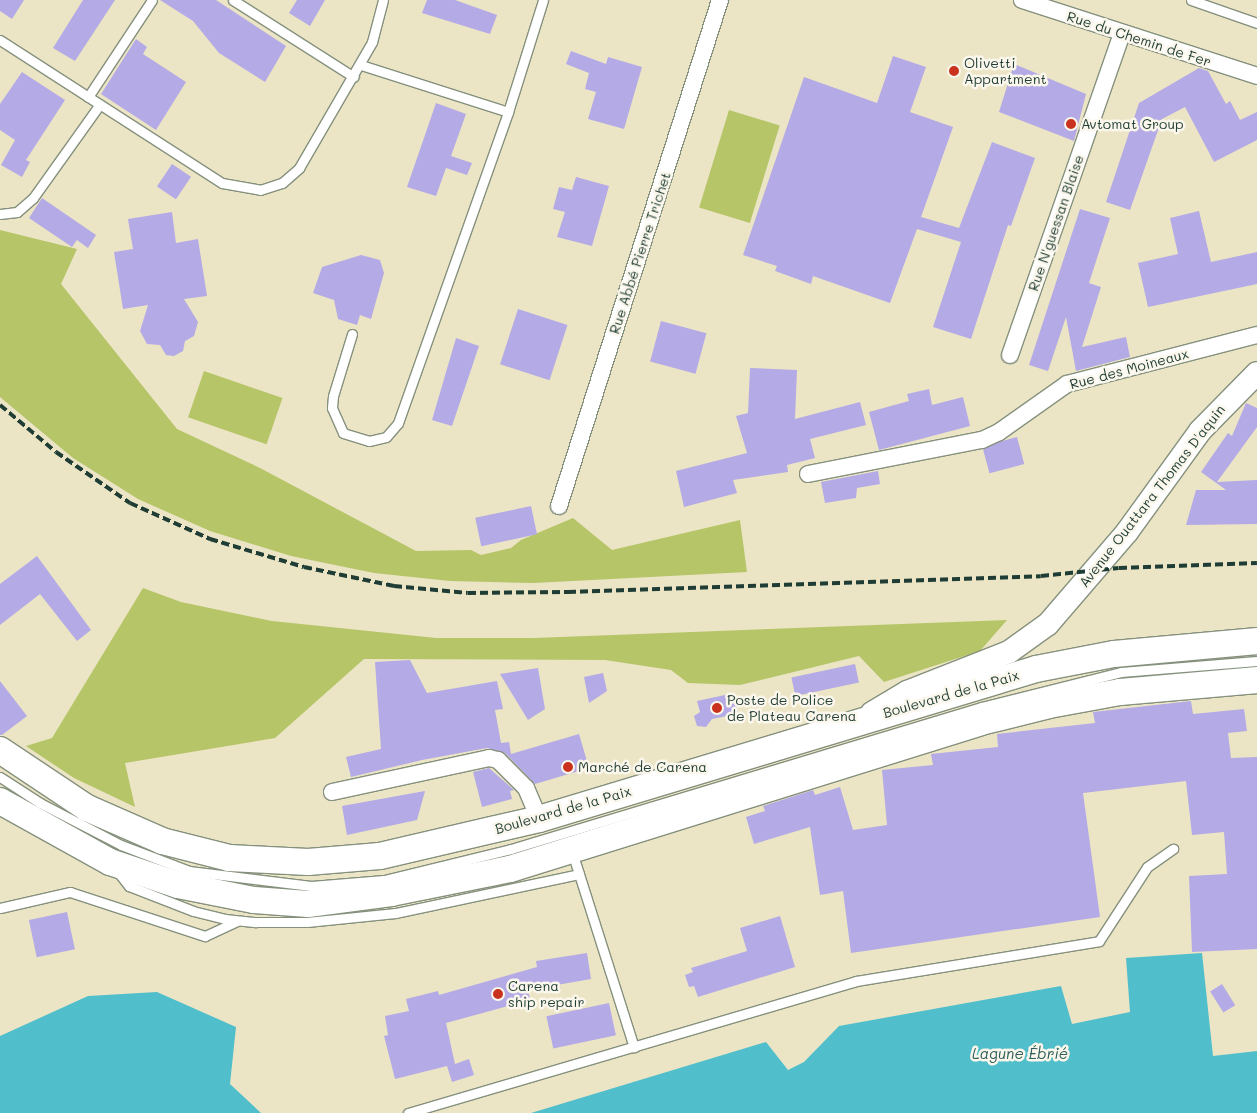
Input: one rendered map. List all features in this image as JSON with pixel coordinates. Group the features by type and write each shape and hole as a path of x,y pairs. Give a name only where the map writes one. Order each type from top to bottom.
{"main road":[{"name":"Avenue Ouattara Thomas D'aquin","path":"867,718 883,704 907,692 1009,652 1048,624 1127,532 1200,431 1257,373"},
{"name":"Boulevard de la Paix","path":"0,750 87,808 162,840 229,858 308,862 380,856 660,789 867,718 1036,669 1114,654 1257,641"},
{"name":"Boulevard de la Paix","path":"0,801 110,862 178,885 254,900 308,904 391,893 510,869 576,851 981,722 1120,692 1185,684 1257,680"},
{"path":"1185,684 1257,698"}],"street":[{"name":"Rue Abbé Pierre Trichet","path":"560,506 720,0"},
{"name":"Rue du Chemin de Fer","path":"1022,0 1122,34 1257,76"},
{"name":"Rue N'guessan Blaise","path":"1010,354 1122,34"},
{"name":"Rue des Moineaux","path":"808,474 982,440 999,432 1067,384 1257,335"},
{"path":"332,792 489,758 498,760 526,788 539,819"}],"lane":[{"path":"88,96 152,0"},
{"path":"233,0 354,77"},
{"path":"0,40 222,183 260,190 282,183 299,168 354,77 372,42 383,0"},
{"path":"352,334 333,396 332,408 343,433 369,441 386,437 398,423 508,112 543,0"},
{"path":"1191,0 1257,23"},
{"path":"360,65 508,112"},
{"path":"0,214 17,212 33,198 100,104"},
{"name":"Boulevard de la Paix","path":"0,777 40,803 120,845 188,871 257,882 312,886 384,880 511,849 576,851 660,789 981,707 1121,672 1257,661"},
{"path":"981,707 1120,692"},
{"path":"110,862 129,886 193,911 238,920 307,922 396,913 576,851 660,789"},
{"path":"408,1113 856,981 1099,941 1147,868 1173,848"},
{"path":"576,851 634,1047"},
{"path":"0,908 70,892 205,936 238,920"}],"green space":[{"path":"729,110 780,125 750,223 699,208"},
{"path":"0,230 77,249 61,284 177,429 260,468 416,551 471,550 481,555 511,548 521,540 573,518 612,550 740,520 747,572 534,583 450,581 374,573 291,556 210,531 138,499 73,458 0,397"},
{"path":"204,371 282,398 267,444 188,417"},
{"path":"143,588 181,602 272,621 436,638 534,638 1007,620 980,651 884,682 859,656 740,685 688,683 671,670 605,660 364,659 275,738 125,763 135,807 74,778 26,746 52,738"}],"water":[{"name":"Lagune Ébrié","path":"1202,953 1213,1056 1257,1051 1257,1113 531,1113 766,1042 788,1070 804,1062 839,1026 1061,986 1072,1024 1130,1012 1126,958"},
{"path":"157,992 236,1027 230,1084 261,1113 0,1113 0,1036 88,996"}],"building":[{"path":"0,0 24,0 12,19 0,11"},
{"path":"83,0 115,0 75,61 53,48"},
{"path":"160,0 216,0 286,46 265,82 219,53 193,21"},
{"path":"297,0 325,0 310,26 289,13"},
{"path":"427,0 455,0 497,15 490,34 422,13"},
{"path":"136,39 147,47 143,54 186,82 156,130 101,94"},
{"path":"571,51 606,64 608,57 642,67 624,129 588,119 596,92 585,89 589,73 566,64"},
{"path":"893,56 926,67 910,112 953,127 921,217 959,228 992,142 1035,158 1011,226 1008,225 971,339 933,327 961,242 917,229 890,303 813,276 811,284 775,271 777,266 743,255 804,77 877,103"},
{"path":"1014,64 1086,94 1074,141 999,112"},
{"path":"1199,68 1208,71 1226,104 1230,101 1240,120 1257,112 1257,140 1214,162 1185,107 1162,119 1130,210 1106,202 1139,103"},
{"path":"22,72 65,100 26,160 30,162 22,177 1,165 15,140 0,130 0,104"},
{"path":"436,103 466,114 451,156 472,163 467,175 446,168 436,196 407,187"},
{"path":"172,164 191,177 176,199 157,186"},
{"path":"576,177 609,186 592,246 557,237 565,212 553,209 559,187 572,190"},
{"path":"42,198 96,235 88,248 77,240 72,247 29,218"},
{"path":"1080,209 1110,218 1089,283 1101,287 1082,347 1126,337 1130,357 1076,371 1066,317 1048,371 1029,365"},
{"path":"1199,211 1211,262 1257,252 1257,284 1148,307 1138,263 1178,254 1170,218"},
{"path":"172,212 176,243 198,239 207,296 184,299 198,322 194,336 185,341 183,351 174,356 166,355 160,345 147,344 140,331 148,305 123,309 114,252 133,249 128,219"},
{"path":"361,255 380,260 384,273 371,319 360,315 357,325 338,319 334,300 313,293 322,267"},
{"path":"518,309 567,325 550,380 500,364"},
{"path":"661,321 706,333 696,374 650,362"},
{"path":"456,338 479,346 452,426 432,420"},
{"path":"750,368 797,370 795,419 860,402 866,425 810,439 815,458 787,465 788,472 733,480 737,493 684,507 676,471 747,453 736,416 748,413"},
{"path":"929,389 932,405 963,397 970,426 879,450 869,412 909,401 907,394"},
{"path":"1246,403 1257,408 1257,427 1217,482 1257,480 1257,524 1186,525 1196,490 1226,490 1201,472 1228,433 1232,436"},
{"path":"1017,437 1024,464 989,473 982,446"},
{"path":"878,471 880,484 857,488 856,498 825,503 821,482"},
{"path":"531,506 537,534 481,546 475,518"},
{"path":"37,556 91,630 77,641 40,594 0,625 0,584"},
{"path":"410,660 427,693 497,681 503,709 495,710 501,743 509,742 511,754 579,734 589,768 535,784 505,753 487,748 422,760 351,777 346,757 381,749 375,662"},
{"path":"855,664 859,683 795,696 791,678"},
{"path":"538,668 545,709 528,720 500,674"},
{"path":"603,673 607,691 589,703 584,677"},
{"path":"0,681 27,716 2,735 0,735"},
{"path":"734,693 738,714 712,719 706,727 697,726 694,716 700,712 697,701"},
{"path":"1191,701 1193,714 1244,709 1247,731 1228,733 1231,758 1257,757 1257,949 1192,952 1189,876 1227,874 1224,832 1192,835 1186,781 1083,793 1100,917 851,953 843,891 820,895 810,827 754,844 746,817 765,811 763,806 813,790 815,795 840,787 853,830 887,825 882,770 933,765 931,754 998,747 997,734 1095,723 1093,712"},
{"path":"489,768 514,790 510,791 512,799 482,807 473,772"},
{"path":"425,791 417,820 347,835 342,806"},
{"path":"67,912 75,949 37,957 29,920"},
{"path":"780,916 795,967 698,997 694,986 689,987 685,975 693,972 691,968 747,951 740,928"},
{"path":"587,953 591,979 528,990 530,1000 446,1023 455,1064 469,1059 474,1075 452,1082 447,1066 395,1079 384,1036 388,1035 385,1016 409,1011 406,999 438,991 439,995 537,967 536,961"},
{"path":"1222,984 1235,1005 1223,1013 1210,991"},
{"path":"609,1003 616,1035 553,1049 546,1016"}],"railway":[{"path":"0,405 56,452 130,503 210,539 304,567 394,586 468,593 568,592 1041,576 1119,568 1257,563"}],"place":[{"name":"Olivetti Appartment","path":"954,71"},
{"name":"Avtomat Group","path":"1071,124"},
{"name":"Poste de Police de Plateau Carena","path":"717,708"},
{"name":"Marché de Carena","path":"568,767"},
{"name":"Carena ship repair","path":"498,994"}]}
